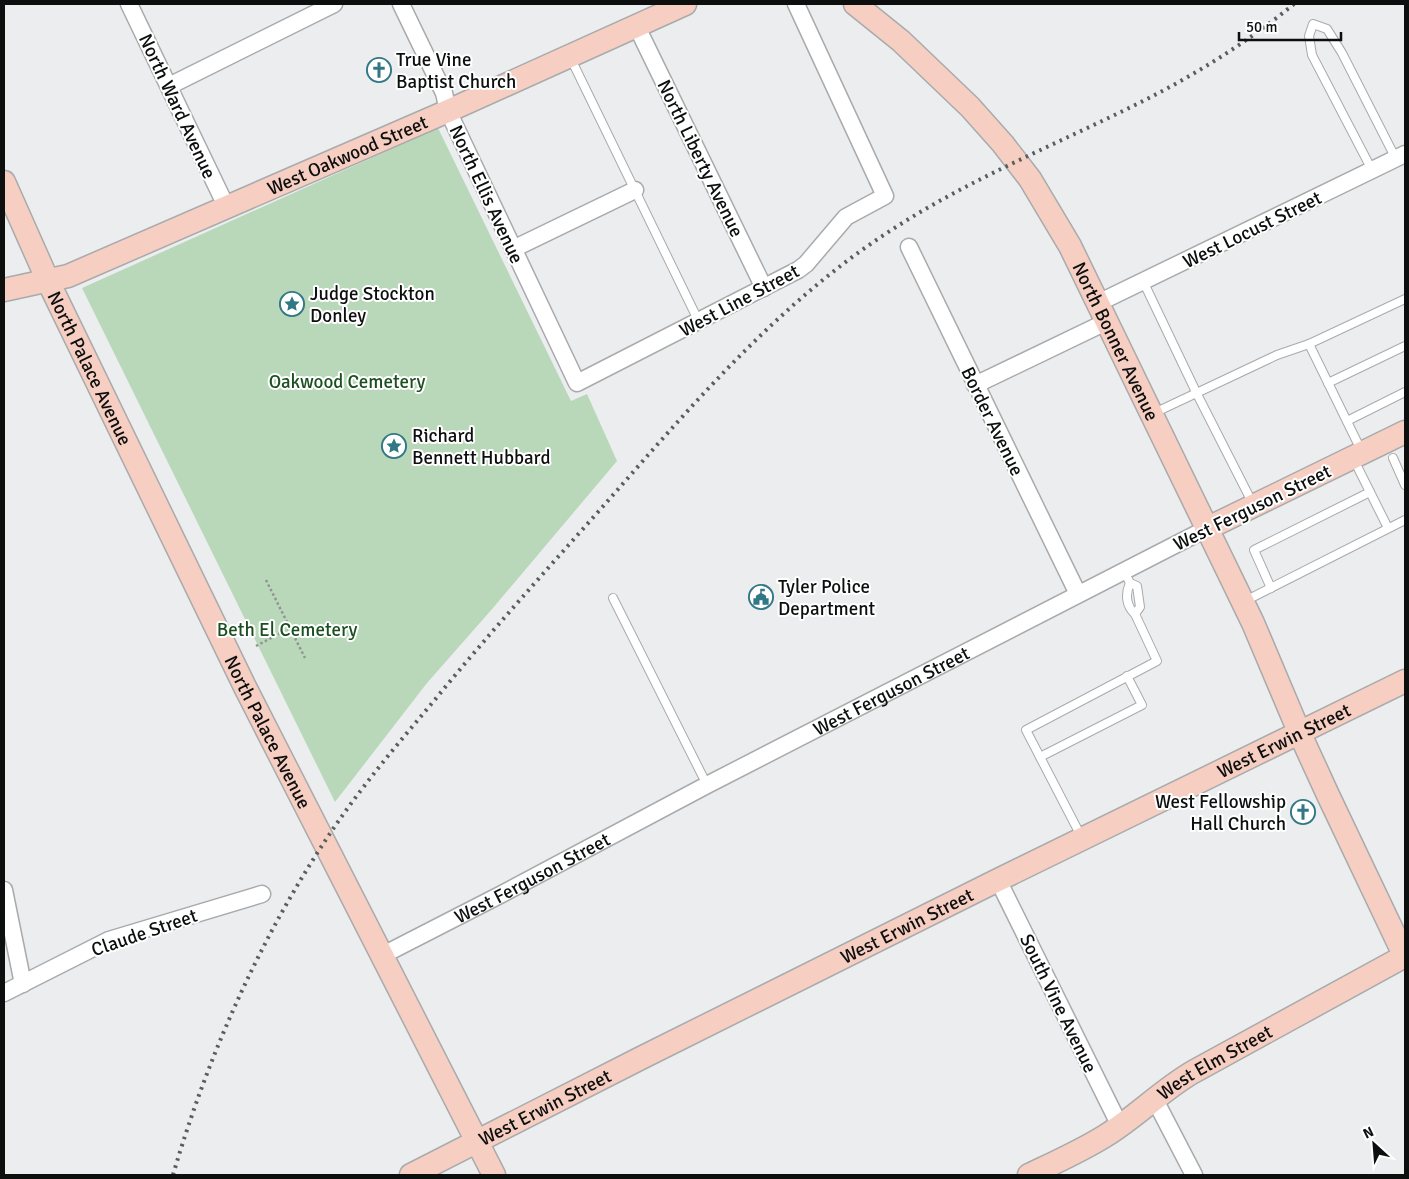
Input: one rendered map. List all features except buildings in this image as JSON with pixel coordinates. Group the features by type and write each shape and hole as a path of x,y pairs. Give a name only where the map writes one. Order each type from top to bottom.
{"main road":[{"name":"West Oakwood Street","path":"4,290 68,276 637,27 656,10 685,4"},
{"name":"North Bonner Avenue","path":"855,4 901,41 970,107 1003,144 1034,186 1070,246 1253,623 1300,734 1405,956"},
{"name":"North Palace Avenue","path":"4,182 48,281 245,687 494,1175"},
{"name":"West Ferguson Street","path":"1206,529 1405,432"},
{"name":"West Erwin Street","path":"411,1175 998,880 1405,681"},
{"name":"West Elm Street","path":"1029,1175 1104,1137 1180,1079 1405,956"}],"street":[{"name":"North Ward Avenue","path":"130,4 227,208"},
{"path":"169,86 334,4"},
{"name":"North Ellis Avenue","path":"402,4 444,94 448,111 577,384"},
{"name":"West Line Street","path":"577,384 764,288 806,264 846,217 885,196 796,4"},
{"name":"North Liberty Avenue","path":"637,27 764,288"},
{"name":"West Locust Street","path":"976,385 1102,312 1143,281 1401,156"},
{"path":"513,248 635,190"},
{"name":"Border Avenue","path":"909,247 1078,594"},
{"name":"West Ferguson Street","path":"381,956 1078,594 1127,577 1206,529"},
{"name":"South Vine Avenue","path":"998,880 1120,1126"},
{"path":"4,890 23,984"},
{"name":"Claude Street","path":"4,993 109,940 262,894"},
{"path":"1154,1100 1194,1175"}],"lane":[{"path":"1372,170 1312,55 1309,36 1313,24 1327,29 1401,156"},
{"path":"570,57 699,322"},
{"path":"1143,281 1197,394 1254,506"},
{"path":"1151,414 1277,355 1309,344 1405,299"},
{"path":"1309,344 1347,421 1370,492 1388,528"},
{"path":"1328,383 1405,346"},
{"path":"1347,421 1405,392"},
{"path":"1393,458 1405,484"},
{"path":"1271,588 1254,550 1370,492"},
{"path":"1243,602 1405,520"},
{"path":"1127,577 1138,586 1140,607 1134,614"},
{"path":"1082,839 1026,730 1157,660 1134,614 1129,609 1126,591 1127,577"},
{"path":"613,598 707,785"},
{"path":"1040,757 1142,705 1127,676"}],"path":[{"path":"266,580 305,658"},
{"path":"256,646 290,628"}],"green space":[{"name":"Oakwood Cemetery","path":"438,128 571,401 587,394 617,461 427,683 335,802 82,288"}],"railway":[{"path":"173,1175 218,1045 256,961 301,880 337,823 363,787 453,678 700,397 772,324 811,290 851,258 893,229 923,210 986,176 1115,115 1185,78 1223,56 1294,4"}],"place":[{"name":"True Vine Baptist Church","path":"379,70"},
{"name":"Judge Stockton Donley","path":"292,304"},
{"name":"Richard Bennett Hubbard","path":"394,446"},
{"name":"Tyler Police Department","path":"761,597"},
{"name":"West Fellowship Hall Church","path":"1303,812"}],"park label":[{"name":"Beth El Cemetery","path":"287,629"}]}
